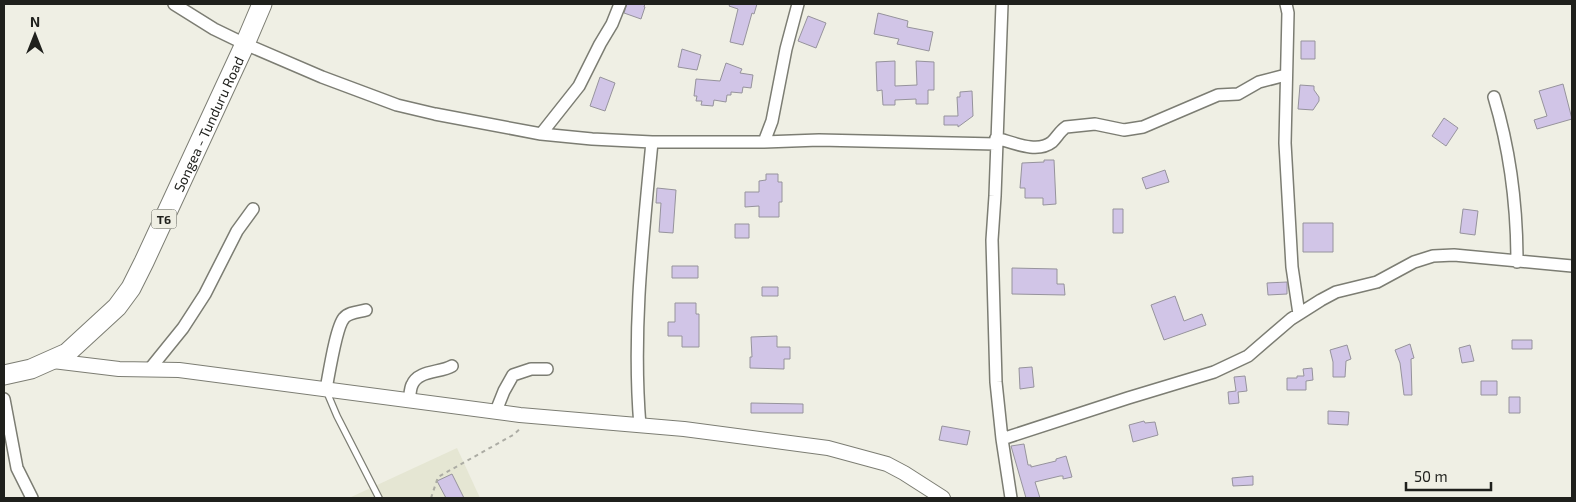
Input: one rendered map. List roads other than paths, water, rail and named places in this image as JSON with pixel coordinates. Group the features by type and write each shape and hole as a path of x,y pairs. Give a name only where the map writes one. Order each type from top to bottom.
{"highway":[{"name":"Songea - Tunduru Road","path":"4,375 31,369 53,361 67,353 90,334 131,288 262,4"}],"street":[{"path":"174,4 214,29 245,44 322,77 397,105 540,134 592,139 652,142 819,140 996,141 1038,147 1046,146 1052,142 1066,127 1095,124 1124,130 1143,127 1218,94 1238,94 1259,82 1286,76"},
{"path":"540,134 580,86 612,24 620,4"},
{"path":"764,142 772,121 786,49 798,4"},
{"path":"1002,4 992,240 996,382 1011,498"},
{"path":"1286,4 1288,12 1285,143 1292,267 1299,314"},
{"path":"1494,97 1513,189 1517,226 1517,262"},
{"path":"640,426 636,388 640,283 652,142"},
{"path":"149,370 183,328 205,294 237,231 253,209"},
{"path":"1002,439 1214,372 1248,356 1299,314 1336,292 1377,282 1414,262 1433,256 1454,255 1572,266"},
{"path":"326,389 338,328 345,317 366,310"},
{"path":"53,361 119,369 179,370 409,401 531,415 684,429 828,448 887,464 943,498"},
{"path":"409,401 412,384 416,378 452,366"},
{"path":"496,411 513,375 531,369 547,369"},
{"path":"4,399 17,468 32,498"}],"lane":[{"path":"326,389 337,416 379,498"}]}
